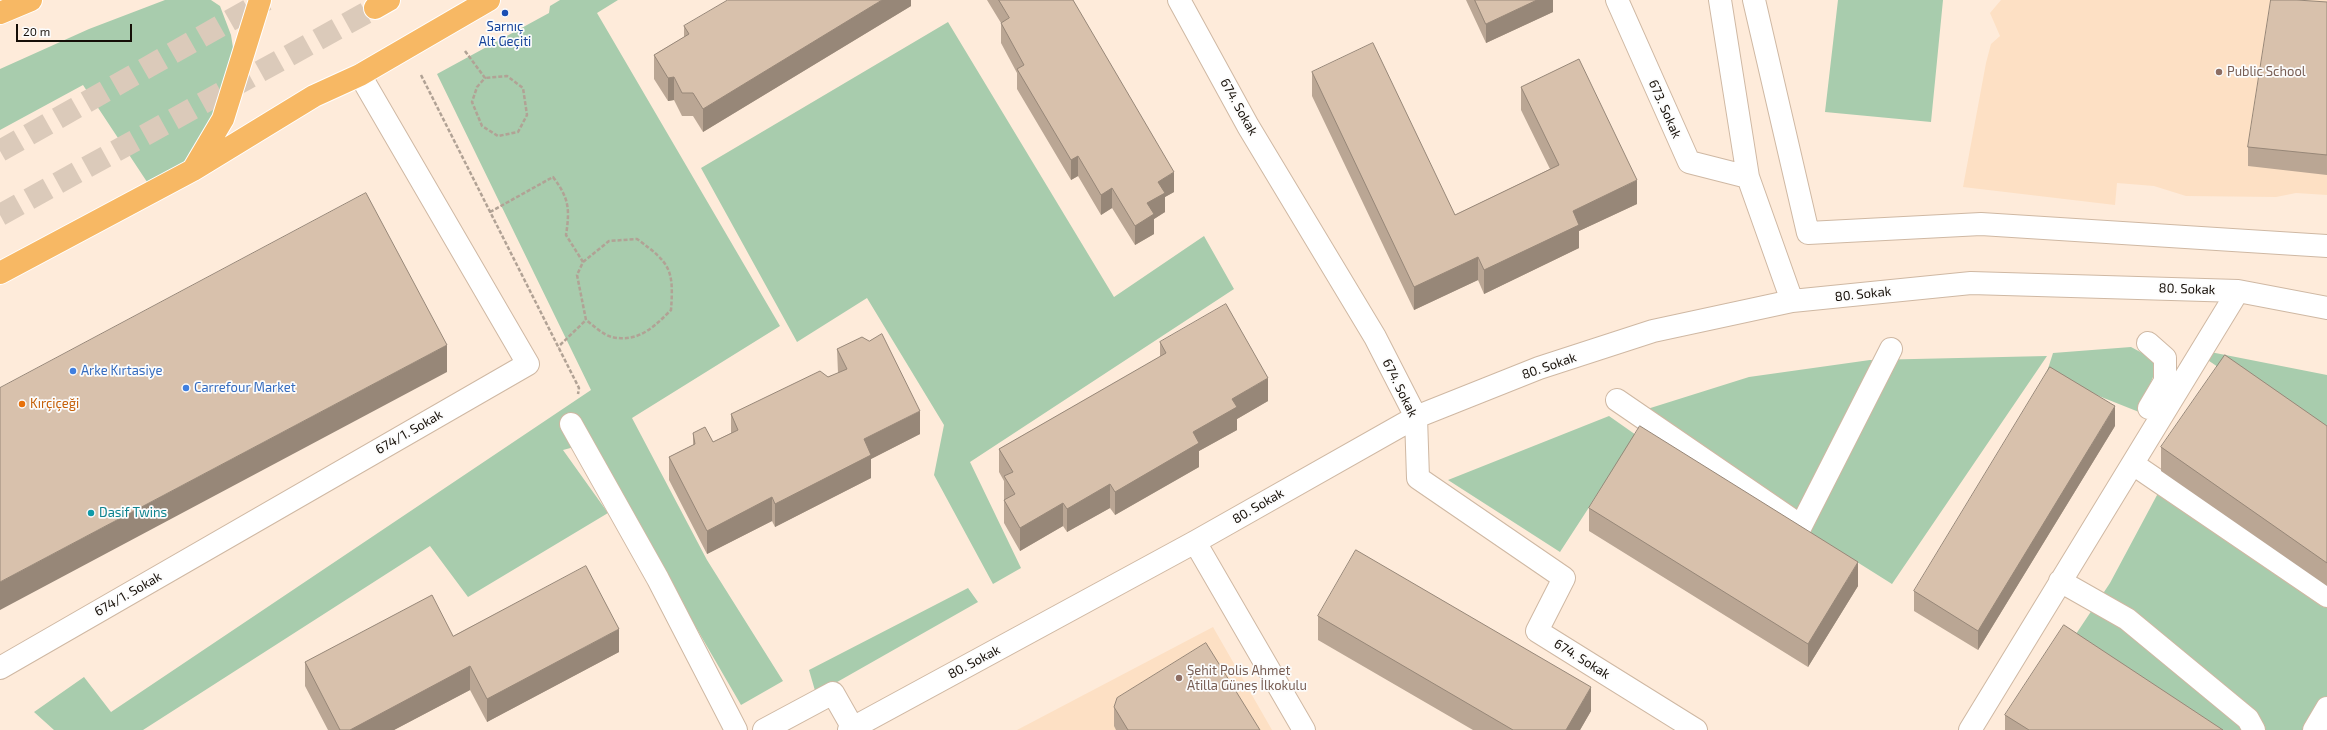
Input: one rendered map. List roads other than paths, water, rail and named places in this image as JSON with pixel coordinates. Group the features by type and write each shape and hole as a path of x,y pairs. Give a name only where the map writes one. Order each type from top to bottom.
{"highway":[{"path":"0,13 31,0"},
{"path":"193,170 223,119 260,0"},
{"path":"0,273 193,170 314,96 360,75 489,0"}],"street":[{"name":"674. Sokak","path":"1180,0 1248,126 1375,337 1416,417 1418,478 1564,578 1537,631 1696,730"},
{"name":"673. Sokak","path":"1617,0 1689,162 1748,177"},
{"path":"1720,0 1748,177 1792,301"},
{"path":"1754,0 1808,232 1981,224 2327,246"},
{"name":"674/1. Sokak","path":"0,668 528,364 360,75"},
{"name":"80. Sokak","path":"852,729 1195,542 1416,417 1539,368 1653,331 1792,301 1971,283 2238,291 2327,308"},
{"path":"1970,730 2238,291"},
{"path":"1960,730 2165,381 2165,358 2148,343"},
{"path":"1617,400 1801,526 1891,349"},
{"path":"571,424 658,579 736,730"},
{"path":"2133,464 2327,596"},
{"path":"1195,542 1304,730"},
{"path":"2060,581 2127,619 2248,719 2254,730"},
{"path":"764,730 833,693 852,729"},
{"path":"2314,730 2327,708"}],"tunnel":[{"path":"0,151 266,0"},
{"path":"0,215 375,8"}],"place":[{"name":"Sarnıç Alt Geçiti","path":"505,13"},
{"name":"Public School","path":"2219,72"},
{"name":"Arke Kırtasiye","path":"73,371"},
{"name":"Carrefour Market","path":"186,388"},
{"name":"Kırçiçeği","path":"22,404"},
{"name":"Dasif Twins","path":"91,513"},
{"name":"Şehit Polis Ahmet Atilla Güneş İlkokulu","path":"1179,678"}]}
